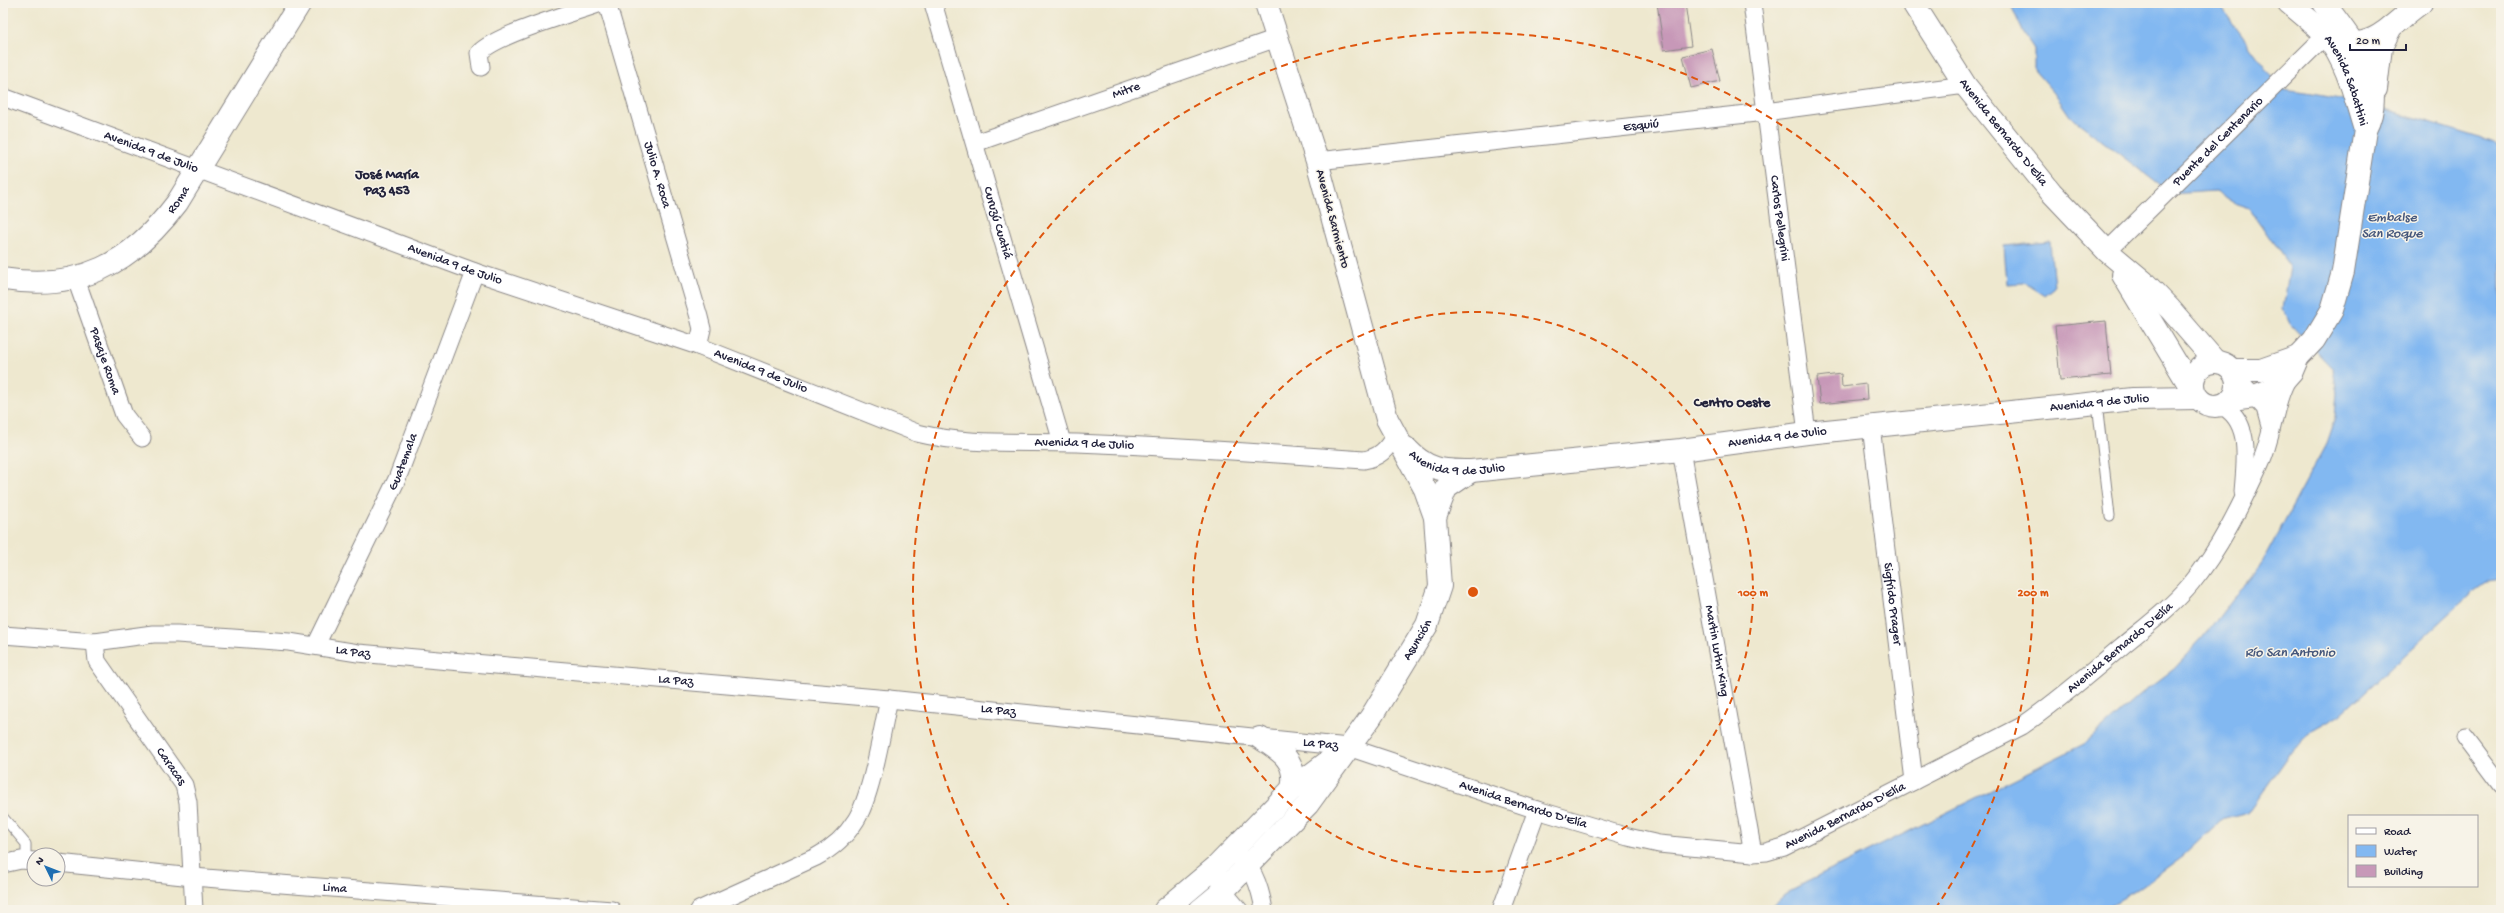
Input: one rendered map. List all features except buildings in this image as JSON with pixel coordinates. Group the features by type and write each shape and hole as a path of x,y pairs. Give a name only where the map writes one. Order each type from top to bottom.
{"main road":[{"name":"Roma","path":"3,279 49,282 76,279 106,268 133,251 159,227 198,170 300,3"},
{"name":"Avenida Sarmiento","path":"1266,3 1316,161 1387,419 1394,436"},
{"name":"Avenida Bernardo D'Elía","path":"1913,3 1965,85 2051,192 2107,250 2144,282 2228,370"},
{"name":"Avenida Sabattini","path":"2290,3 2326,36 2345,68 2369,122"},
{"name":"Avenida Sabattini","path":"2324,3 2355,44 2371,80 2369,122"},
{"path":"2326,36 2342,43 2355,44 2370,40 2391,27 2421,3"},
{"path":"2295,364 2261,370 2228,370 2208,362 2196,370 2192,384 2195,395 2208,405 2255,396 2277,386 2295,364 2324,324 2337,297 2343,272 2381,47 2391,27"},
{"name":"Avenida Bernardo D'Elía","path":"2107,250 2136,293 2167,350 2195,395"},
{"path":"2226,402 2237,387 2228,370"},
{"name":"Avenida 9 de Julio","path":"1394,436 1415,458 1427,466 1445,471 1471,471 1681,450 1806,433 1871,426 2133,399 2195,395"},
{"name":"Asunción","path":"1200,910 1223,891 1308,804 1379,704 1427,624 1436,602 1440,586 1440,563 1435,517 1425,489 1394,436"},
{"name":"Asunción","path":"1435,517 1446,488 1471,471"},
{"path":"1260,738 1282,751 1290,760 1294,774 1292,788"},
{"name":"Asunción","path":"1165,910 1224,860 1292,788 1348,747"}],"street":[{"path":"481,67 479,53 485,47 502,39 601,3"},
{"name":"Julio A. Roca","path":"607,3 700,317 702,329 698,346"},
{"name":"Curuzú Cuatiá","path":"933,3 1062,442"},
{"name":"Carlos Pellegrini","path":"1752,3 1806,433"},
{"name":"Puente del Centenario","path":"2107,250 2135,224 2300,58 2326,36"},
{"name":"Mitre","path":"974,143 1277,38"},
{"name":"Esquiú","path":"1316,161 1765,112 1965,85"},
{"name":"Avenida 9 de Julio","path":"3,97 475,272 698,346 917,433 938,438 982,442 1062,442 1225,449 1364,460 1382,453 1389,446 1394,436"},
{"name":"Guatemala","path":"316,645 397,479 475,272"},
{"name":"Pasaje Roma","path":"76,279 124,415 142,438"},
{"name":"Avenida Bernardo D'Elía","path":"1348,747 1537,810 1659,844 1753,853 1766,852 1784,847 2022,726 2049,708 2162,613 2190,584 2216,548 2243,499 2272,436 2283,387 2295,364"},
{"name":"Avenida Bernardo D'Elía","path":"2228,370 2255,396 2265,408 2272,436"},
{"name":"Avenida Bernardo D'Elía","path":"2226,402 2244,437 2243,499"},
{"name":"Sigfrido Prager","path":"1871,426 1914,781"},
{"name":"Martin Luthr King","path":"1681,450 1753,853"},
{"name":"La Paz","path":"3,635 95,642 153,634 178,634 316,645 358,653 889,699 1348,747"},
{"name":"Caracas","path":"95,642 97,661 184,786 188,802 194,910"},
{"path":"699,910 816,857 829,850 843,836 856,821 865,804 889,699"},
{"path":"2465,737 2501,785"},
{"path":"1501,910 1537,810"},
{"path":"1240,910 1223,891 1224,860 1248,865 1256,880 1264,910"},
{"path":"3,864 26,861"},
{"name":"Lima","path":"66,864 193,877 612,910"}],"lane":[{"path":"2097,403 2110,516"},
{"path":"3,816 26,844 27,847"}],"water":[{"name":"Embalse San Roque","path":"2010,3 2218,3 2282,90 2336,98 2389,111 2493,142 2501,149 2501,580 2487,582 2473,592 2341,714 2308,733 2292,751 2248,813 2221,820 2184,855 2135,891 2102,910 1768,910 1789,891 2084,744 2142,693 2174,669 2204,637 2234,597 2248,583 2263,561 2325,446 2335,417 2337,393 2333,369 2290,324 2283,309 2290,267 2249,208 2234,203 2215,191 2171,194 2070,116 2054,93 2034,70 2034,49 2024,34"},
{"path":"2050,242 2054,287 2044,295 2025,283 2007,284 2004,246"}],"district":[{"name":"José María Paz 453","path":"387,184"},
{"name":"Centro Oeste","path":"1732,403"}],"water label":[{"name":"Río San Antonio","path":"2290,653"}]}
